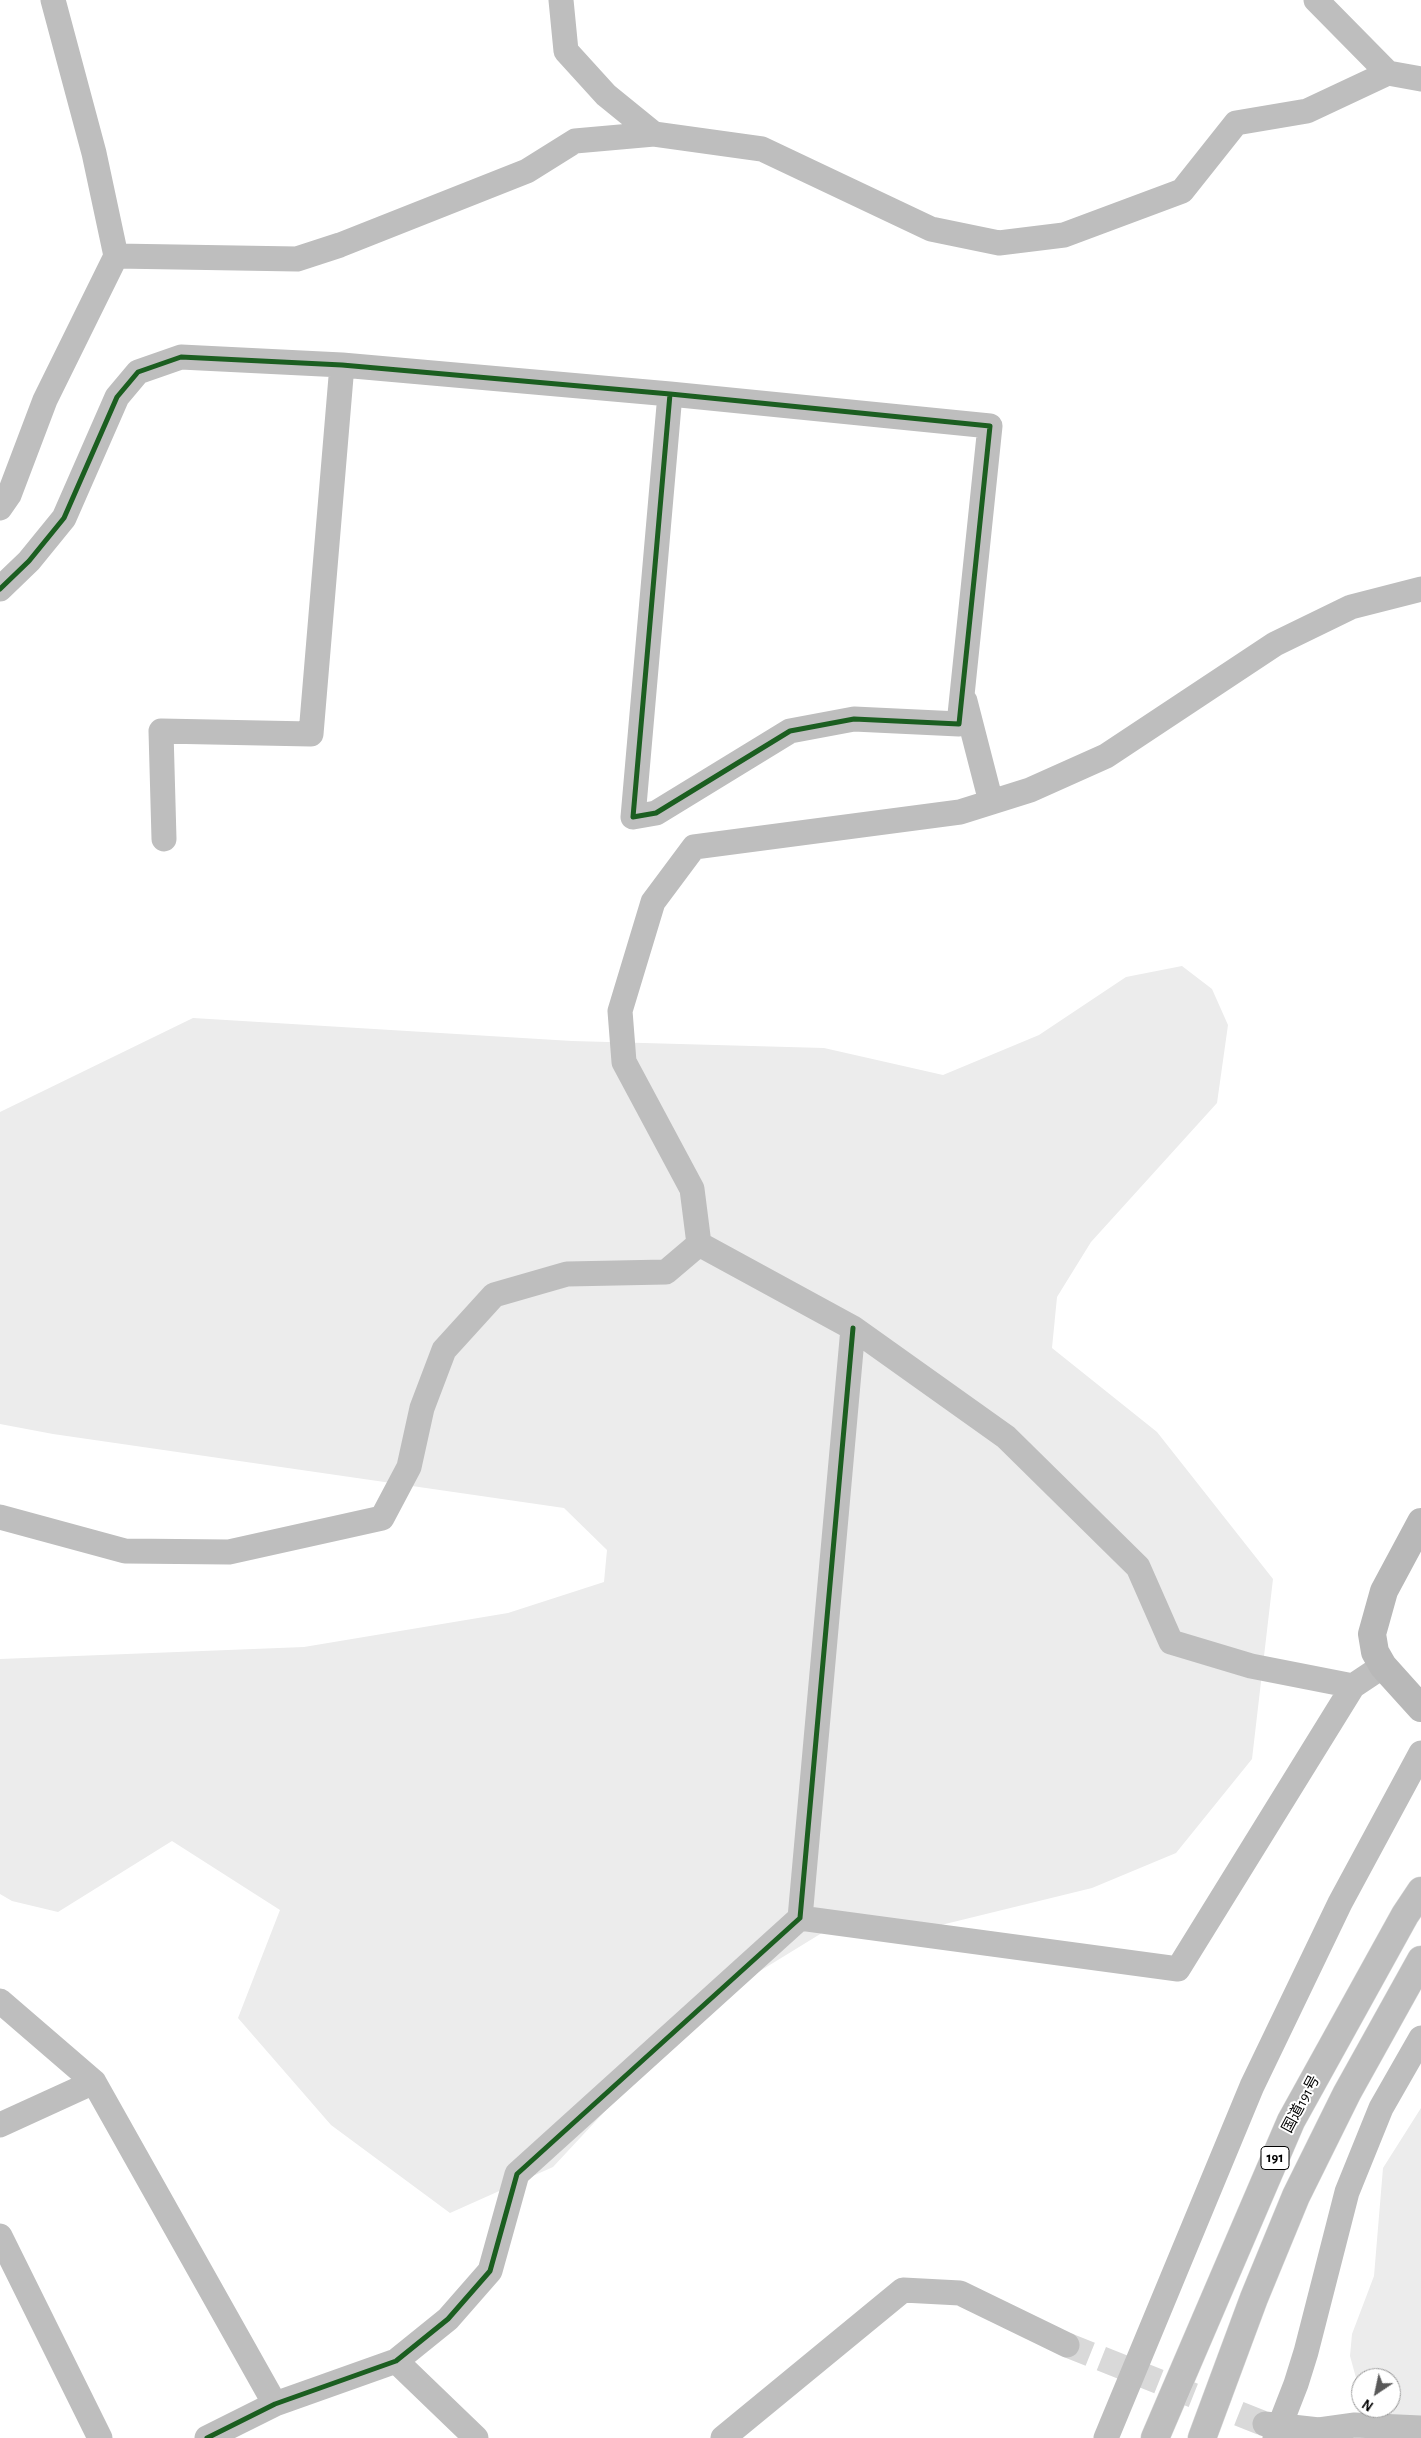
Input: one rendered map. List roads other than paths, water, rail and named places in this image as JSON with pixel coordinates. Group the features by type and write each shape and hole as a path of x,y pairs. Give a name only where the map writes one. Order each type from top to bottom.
{"highway":[{"name":"国道191号","path":"1155,2438 1291,2121 1405,1915 1421,1892"},
{"name":"191","path":"1202,2438 1254,2298 1296,2196 1347,2093 1421,1960"},
{"path":"1143,2438 1216,2296"}],"street":[{"path":"0,508 9,495 45,400 116,256 94,153 52,0"},
{"path":"562,0 566,51 606,95 654,134"},
{"path":"1316,0 1388,73"},
{"path":"116,256 297,259 340,245 527,171 575,141 654,134 762,149 931,229 999,243 1064,235 1182,191 1236,123 1307,110 1388,73 1421,79"},
{"path":"0,589 29,561 64,518 117,397 138,372 180,357 342,365 670,394 990,426 959,724 854,719 790,731 656,813 633,817 670,394"},
{"path":"164,839 161,731 311,734 342,365"},
{"path":"699,1244 692,1189 624,1062 620,1011 653,902 694,847 960,812 1030,790 1106,756 1283,640 1351,607 1421,589"},
{"path":"962,690 992,802"},
{"path":"699,1244 853,1328 1013,1444 1138,1567 1171,1642 1251,1666 1353,1686"},
{"path":"0,1517 125,1551 220,1552 229,1552 382,1518 409,1468 422,1408 444,1350 494,1295 567,1274 666,1272 699,1244"},
{"path":"207,2438 275,2404 396,2361 448,2319 490,2272 517,2174 800,1918 853,1328"},
{"path":"1421,1522 1384,1591 1372,1634 1375,1652 1383,1666 1421,1708"},
{"path":"800,1918 1178,1969 1353,1686 1383,1666"},
{"path":"1106,2438 1252,2086 1340,1903 1421,1753"},
{"path":"0,2001 94,2082 275,2404"},
{"path":"1421,2038 1381,2108 1347,2192 1306,2352 1274,2429 1319,2430 1355,2425 1421,2428"},
{"path":"0,2125 94,2082"},
{"path":"0,2236 100,2438"},
{"path":"722,2438 903,2290 960,2293 1067,2345"},
{"path":"396,2361 476,2438"}],"tunnel":[{"path":"1067,2345 1265,2424"}]}
